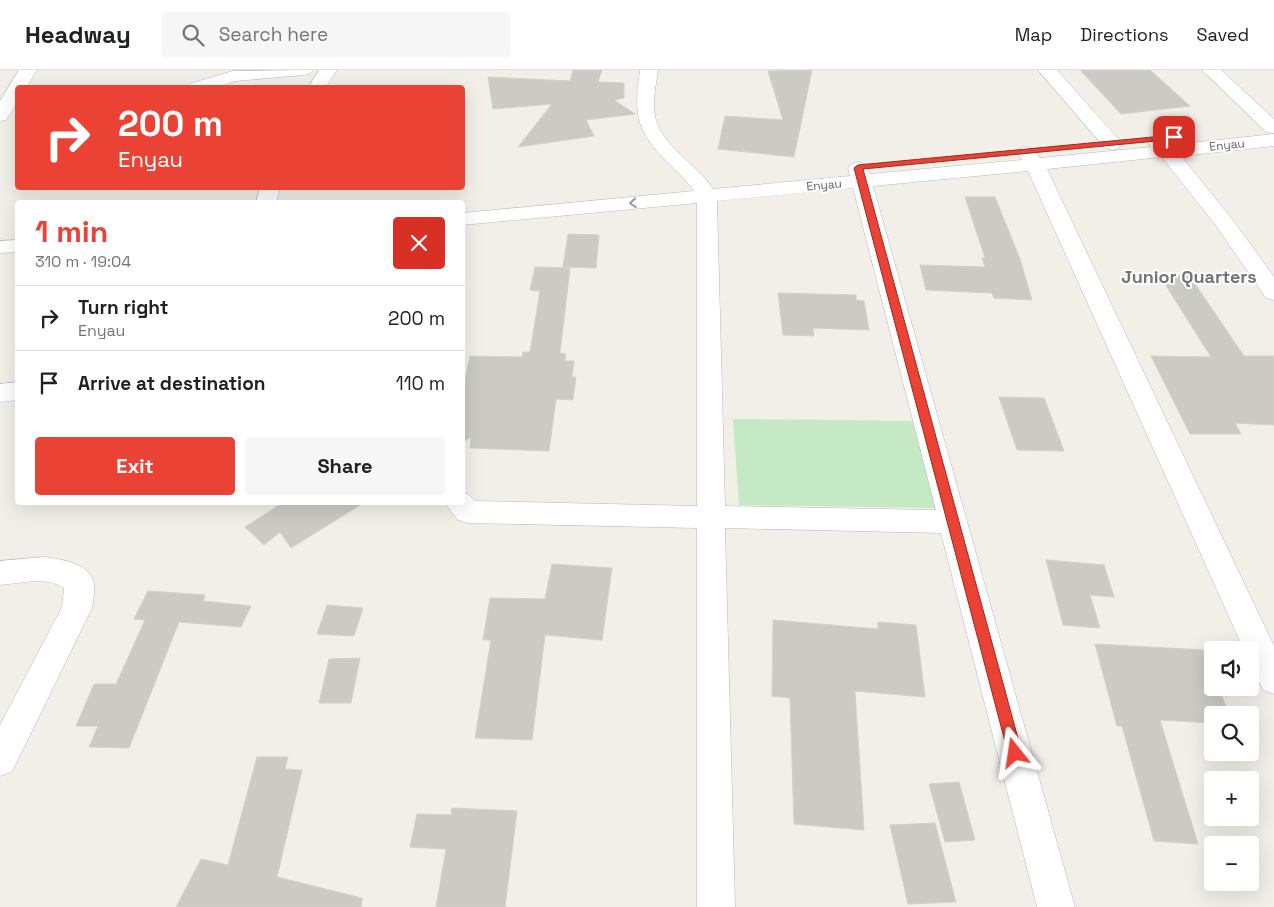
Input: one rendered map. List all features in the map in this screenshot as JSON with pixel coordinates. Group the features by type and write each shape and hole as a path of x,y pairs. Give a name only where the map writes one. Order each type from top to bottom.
{"street":[{"path":"20,85 28,70"},
{"path":"204,85 233,76 304,70"},
{"path":"318,85 328,70"},
{"path":"649,70 646,94 647,120 661,144 703,190 711,516 716,907"},
{"path":"1047,70 1112,144"},
{"path":"1211,70 1274,132"},
{"path":"7,111 15,95"},
{"name":"Enyau","path":"465,219 703,190 1161,145 1274,132"},
{"name":"Enyau","path":"1030,158 1112,144 1161,145"},
{"path":"1161,145 1225,223 1274,293"},
{"path":"1030,158 1274,680"},
{"path":"860,174 1056,907"},
{"name":"Enyau","path":"465,204 703,190"},
{"path":"0,248 15,246"},
{"path":"0,263 15,261"},
{"path":"0,393 15,391"},
{"path":"461,505 468,512 953,522"},
{"path":"0,573 44,569 64,572 79,583 77,608 0,760"}],"green space":[{"path":"733,419 917,421 938,508 739,505"}],"building":[{"path":"573,70 602,70 598,82 624,83 624,98 614,100 635,114 586,120 594,136 518,147 552,104 493,109 488,77 570,81"},
{"path":"812,70 794,157 718,149 725,116 783,120 768,71"},
{"path":"1080,70 1150,70 1190,106 1121,114"},
{"path":"965,197 995,197 1020,259 1032,300 994,298 992,293 926,290 920,265 985,267 982,258 985,258"},
{"path":"568,234 599,235 596,268 563,267"},
{"path":"535,267 570,268 560,353 566,354 565,361 574,361 572,377 576,377 573,400 556,399 549,451 470,448 471,437 465,441 465,379 470,356 522,357 523,352 530,352 540,291 530,290"},
{"path":"1189,275 1244,356 1274,356 1274,425 1235,423 1241,434 1190,434 1151,356 1211,357 1160,276"},
{"path":"778,293 856,295 856,300 864,301 869,330 813,328 814,336 783,335"},
{"path":"999,397 1044,398 1064,451 1017,450"},
{"path":"279,505 360,505 291,548 280,532 264,545 245,527"},
{"path":"1046,560 1104,565 1114,597 1090,595 1100,628 1063,625"},
{"path":"552,564 612,568 602,640 545,635 532,740 475,738 491,640 483,640 490,598 545,599"},
{"path":"148,591 205,595 203,601 251,606 241,627 179,622 129,748 89,747 98,726 76,726 94,684 116,684 145,620 134,619"},
{"path":"327,605 363,608 354,636 317,634"},
{"path":"773,620 878,629 878,622 916,625 925,697 855,691 864,830 794,824 790,698 772,696"},
{"path":"1095,644 1204,650 1204,696 1222,696 1226,706 1204,706 1204,723 1160,720 1198,844 1154,841 1122,726 1117,726"},
{"path":"360,658 351,703 319,703 329,659"},
{"path":"257,757 288,757 285,769 302,770 277,877 362,898 361,907 176,907 201,859 228,865"},
{"path":"959,782 975,840 945,842 929,784"},
{"path":"452,808 517,811 505,907 436,907 446,849 410,847 417,814 451,815"},
{"path":"935,823 956,902 908,904 890,825"}],"district":[{"name":"Junior Quarters","path":"1189,276"}],"route":[{"path":"1015,753 858,168 1174,137"}]}
